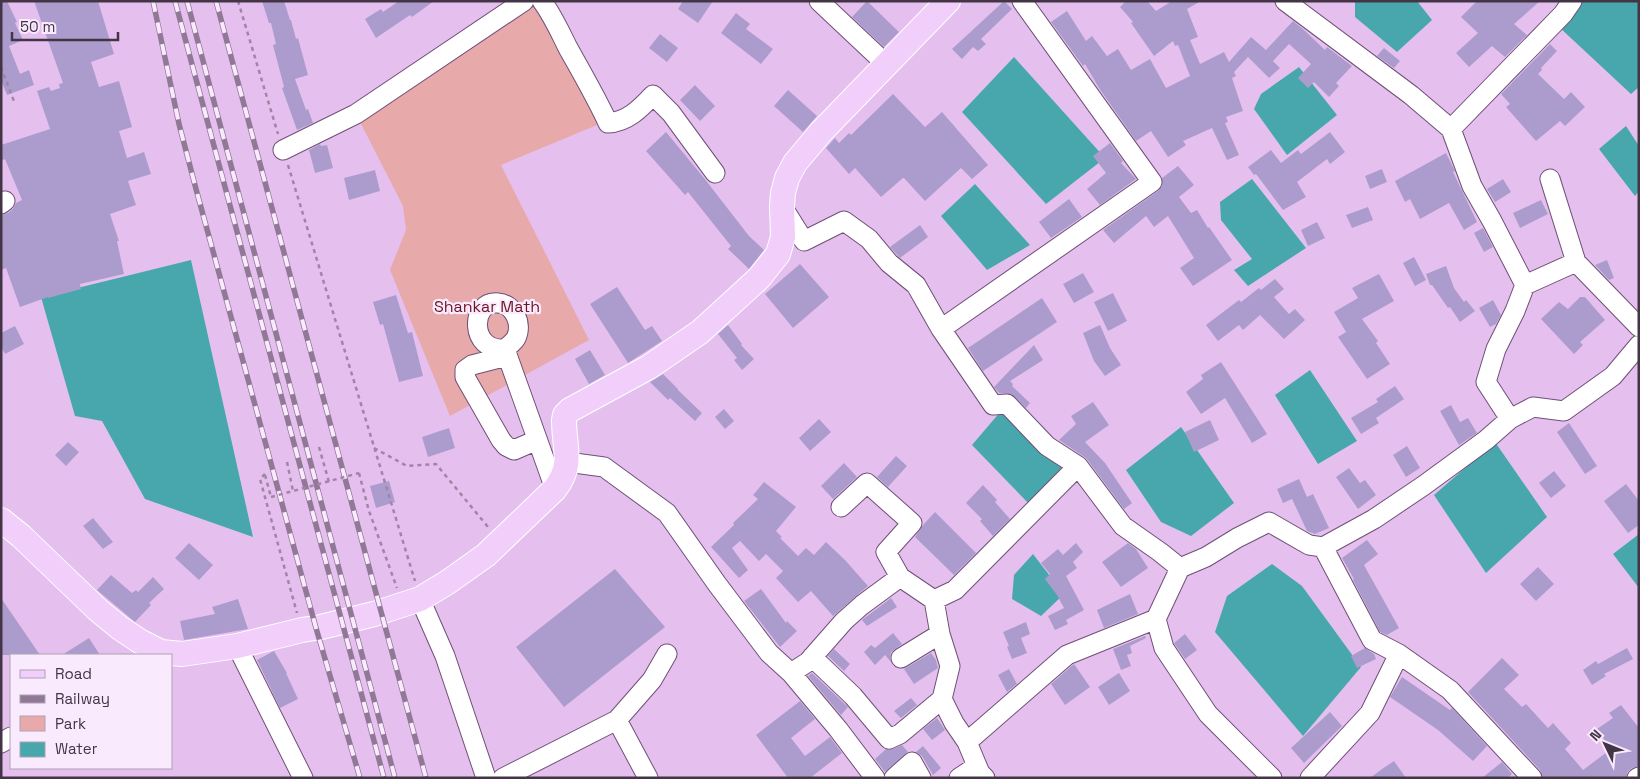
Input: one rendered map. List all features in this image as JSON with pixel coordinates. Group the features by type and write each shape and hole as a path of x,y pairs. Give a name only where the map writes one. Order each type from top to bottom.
{"main road":[{"path":"1,520 21,536 98,610 120,628 148,646 168,654 182,654 237,646 374,614 411,601 464,572 500,542 561,481 568,462 564,426 565,415 570,410 648,367 700,332 759,278 778,254 783,238 783,193 787,178 795,163 821,132 948,1"}],"street":[{"path":"283,150 356,114 524,1"},
{"path":"542,1 597,98 608,124 619,123 630,116 653,95 671,113 715,173"},
{"path":"819,1 887,65"},
{"path":"940,329 1152,182 1022,1"},
{"path":"1285,1 1411,95 1451,129 1472,186 1525,285"},
{"path":"1451,129 1563,14 1572,1"},
{"path":"1550,179 1576,262 1639,326"},
{"path":"782,206 804,242 844,221 869,239 889,263 916,285 940,329 993,406 1007,404 1047,446 1078,466 1123,526 1180,568"},
{"path":"1510,419 1486,382 1496,349 1525,285 1576,262"},
{"path":"1272,778 1208,714 1164,648 1156,619 1180,568 1206,557 1237,538 1269,522 1309,546 1323,547 1374,519 1423,486 1486,440 1510,419 1533,407 1564,412 1613,376 1639,345"},
{"path":"538,440 514,450 506,446 465,377 465,370 472,365 506,352 538,440 555,489"},
{"path":"568,462 604,467 667,513 769,653 791,673 838,729 875,778"},
{"path":"934,600 955,590 1078,466"},
{"path":"812,657 853,696 888,739 900,734 942,699 950,666 940,634 934,600 900,577 886,552 912,523 867,483 841,507"},
{"path":"1323,547 1372,640 1399,654 1450,690 1532,778"},
{"path":"791,673 812,657 862,605 900,577"},
{"path":"411,601 445,656 486,778"},
{"path":"967,742 1067,655 1156,619"},
{"path":"901,658 940,634"},
{"path":"237,646 303,778"},
{"path":"503,778 616,720 652,680 667,654"},
{"path":"1310,778 1370,712 1399,654"},
{"path":"942,699 967,742 981,772 960,778"},
{"path":"616,720 648,778"},
{"path":"894,778 912,762 921,778"}],"path":[{"path":"238,1 374,448 411,601"},
{"path":"1,68 15,104"},
{"path":"319,447 329,482"},
{"path":"374,448 407,466 436,464 500,542"},
{"path":"287,462 293,491"},
{"path":"302,630 260,479 265,474 271,497 359,473 369,511 411,601"}],"green space":[{"name":"Shankar Math","path":"527,1 537,1 602,123 501,165 589,340 450,416 390,270 406,230 403,206 356,114"}],"water":[{"path":"1355,1 1417,1 1432,20 1397,52 1355,17"},
{"path":"1582,1 1639,1 1639,87 1631,94 1559,27"},
{"path":"1014,57 1105,158 1046,204 962,112"},
{"path":"1299,67 1337,115 1287,155 1254,109 1261,94"},
{"path":"1626,126 1639,146 1639,191 1635,196 1599,149"},
{"path":"1252,179 1306,248 1248,286 1234,270 1252,259 1221,220 1220,202"},
{"path":"975,184 1030,245 987,270 941,216"},
{"path":"191,260 253,537 145,499 102,421 75,416 41,297"},
{"path":"1310,370 1357,441 1318,464 1275,395"},
{"path":"1007,404 1077,460 1032,507 972,445"},
{"path":"1181,427 1234,503 1191,536 1161,522 1126,470"},
{"path":"1495,442 1547,517 1486,573 1434,495"},
{"path":"1639,534 1639,588 1613,554"},
{"path":"1033,554 1064,594 1041,616 1012,599 1014,575"},
{"path":"1272,564 1302,586 1361,667 1303,736 1215,632 1227,596"}],"building":[{"path":"1,1 7,1 23,40 9,46 20,74 29,70 34,85 7,95 1,80"},
{"path":"34,1 98,1 114,54 91,62 99,87 119,81 132,127 119,131 127,158 144,152 151,174 128,181 136,205 110,214 119,241 117,241 124,274 80,284 81,289 48,297 20,307 6,268 1,270 1,215 8,213 16,203 22,200 5,159 1,161 1,145 50,129 37,91 49,87 51,91 60,88 59,84 63,83"},
{"path":"262,1 284,1 296,39 298,38 308,75 295,79 306,110 308,109 313,123 297,130 282,88 284,87 273,45 276,44 271,23 269,23"},
{"path":"399,1 434,1 412,17 410,15 376,38 365,19 381,9 383,12"},
{"path":"683,1 713,1 698,23 678,9"},
{"path":"867,1 899,32 884,47 852,17"},
{"path":"1004,1 1012,9 981,39 986,44 978,51 973,47 962,59 952,49"},
{"path":"1126,1 1147,1 1156,11 1172,1 1201,1 1187,9 1198,37 1190,40 1200,64 1224,52 1229,62 1251,37 1266,50 1293,21 1325,50 1327,47 1352,66 1336,83 1339,86 1329,97 1314,82 1308,88 1298,78 1311,64 1289,44 1273,61 1280,68 1269,78 1248,57 1234,72 1236,76 1232,78 1243,111 1226,117 1228,122 1225,123 1239,155 1227,160 1212,128 1183,141 1186,145 1168,157 1151,131 1136,141 1099,88 1085,64 1083,66 1051,22 1067,11 1086,41 1092,36 1107,56 1118,49 1131,70 1150,59 1166,88 1190,76 1178,45 1175,46 1173,41 1154,56 1131,23 1133,22 1120,7"},
{"path":"1477,1 1540,1 1514,24 1527,35 1505,57 1492,46 1469,67 1456,53 1478,33 1461,17"},
{"path":"736,13 750,24 746,29 773,49 761,64 721,33"},
{"path":"660,34 678,48 667,62 649,48"},
{"path":"1550,44 1557,51 1541,68 1542,70 1538,74 1564,99 1571,92 1585,107 1565,126 1560,121 1536,141 1506,107 1510,104 1501,94"},
{"path":"1384,48 1400,61 1394,68 1377,56"},
{"path":"695,85 715,106 700,121 680,100"},
{"path":"788,90 817,116 803,132 774,106"},
{"path":"893,94 925,127 942,112 988,165 972,179 961,168 925,201 904,178 881,197 855,168 849,174 826,148 835,138 839,143 849,133 851,135"},
{"path":"666,132 749,236 764,250 749,269 728,249 731,246 688,192 685,195 646,151"},
{"path":"1330,132 1345,152 1330,164 1327,159 1297,182 1306,197 1283,210 1256,174 1254,175 1248,167 1271,150 1281,163 1298,150 1301,154"},
{"path":"1110,143 1123,161 1121,163 1136,179 1100,205 1087,189 1106,173 1093,156"},
{"path":"320,144 321,146 327,145 333,168 315,173 309,150"},
{"path":"1446,153 1477,222 1464,230 1449,203 1420,219 1410,199 1405,202 1395,181"},
{"path":"1178,166 1194,185 1179,197 1191,213 1197,210 1232,260 1193,286 1180,268 1194,258 1168,216 1154,227 1146,216 1114,243 1103,230 1158,191 1162,186 1162,178"},
{"path":"1382,169 1387,182 1370,189 1365,176"},
{"path":"375,170 380,191 349,200 344,178"},
{"path":"1503,179 1511,192 1495,202 1487,189"},
{"path":"1069,199 1082,217 1051,238 1039,222"},
{"path":"1541,200 1548,214 1520,228 1513,213"},
{"path":"1368,207 1373,220 1352,228 1346,215"},
{"path":"1317,222 1325,238 1308,246 1301,230"},
{"path":"920,225 928,237 900,258 890,247"},
{"path":"1483,228 1493,247 1484,252 1474,233"},
{"path":"1414,257 1426,280 1415,286 1403,263"},
{"path":"1607,260 1614,278 1609,280 1595,265"},
{"path":"800,264 829,297 793,328 765,294"},
{"path":"1446,266 1454,288 1464,302 1466,300 1475,311 1460,322 1450,307 1448,308 1432,285 1430,285 1426,274"},
{"path":"1083,273 1094,292 1074,303 1063,284"},
{"path":"1379,274 1394,301 1362,319 1378,341 1376,343 1390,364 1367,379 1338,337 1346,332 1334,312 1358,298 1352,288"},
{"path":"1275,279 1284,289 1274,297 1289,314 1295,309 1305,320 1284,339 1260,315 1243,330 1239,325 1218,341 1206,325 1239,300 1241,302 1259,288 1261,290"},
{"path":"617,287 645,330 652,326 662,341 628,363 590,304"},
{"path":"1113,293 1127,321 1108,331 1094,302"},
{"path":"396,295 408,333 412,332 423,376 399,382 383,324 380,325 373,302"},
{"path":"1580,297 1585,297 1605,320 1580,342 1583,345 1574,354 1541,319 1559,302 1568,309"},
{"path":"1042,298 1057,322 983,371 968,348"},
{"path":"1493,300 1501,315 1496,324 1490,327 1479,308"},
{"path":"728,325 741,345 754,359 742,370 734,360 737,358 718,334"},
{"path":"1100,325 1110,348 1121,365 1105,376 1094,361 1083,333"},
{"path":"15,326 24,344 5,354 1,346 1,333"},
{"path":"1034,345 1043,360 1010,381 1013,384 1012,386 1030,403 1026,408 1011,394 999,393 994,387"},
{"path":"590,350 605,375 589,384 575,359"},
{"path":"1221,362 1267,434 1252,443 1225,398 1201,414 1186,392 1203,379 1201,375"},
{"path":"663,374 702,413 695,421 670,398 668,400 650,382"},
{"path":"1395,386 1404,399 1376,418 1379,423 1361,434 1351,418 1378,402 1376,399"},
{"path":"1093,402 1109,425 1085,442 1105,463 1132,503 1124,509 1086,458 1059,440 1076,424 1071,416"},
{"path":"1451,405 1460,422 1468,418 1477,433 1459,445 1440,411"},
{"path":"724,409 734,421 725,429 715,417"},
{"path":"819,419 831,432 810,451 799,438"},
{"path":"1210,420 1219,440 1194,452 1185,432"},
{"path":"1569,423 1597,466 1585,474 1557,432"},
{"path":"449,428 455,448 428,457 422,437"},
{"path":"68,442 79,452 66,466 55,455"},
{"path":"1407,446 1420,468 1406,477 1393,455"},
{"path":"896,456 907,466 888,487 877,477"},
{"path":"844,463 857,477 833,499 821,486"},
{"path":"1349,468 1360,483 1365,480 1376,495 1358,509 1336,477"},
{"path":"1554,471 1566,486 1551,498 1539,483"},
{"path":"1299,479 1307,497 1313,494 1329,528 1315,534 1307,531 1292,499 1283,503 1277,489"},
{"path":"389,481 395,502 376,508 370,486"},
{"path":"764,482 796,507 776,531 782,537 780,538 798,556 806,548 814,555 826,542 868,586 833,616 811,591 798,602 776,578 783,571 766,554 759,561 740,541 732,548 748,570 739,578 711,547 758,499 753,495"},
{"path":"1626,484 1639,501 1639,525 1628,533 1604,501"},
{"path":"983,485 997,500 995,502 1010,519 993,536 980,521 982,519 966,503"},
{"path":"935,512 976,553 954,575 915,537"},
{"path":"93,518 113,542 103,549 83,526"},
{"path":"1367,540 1378,554 1364,565 1399,628 1387,635 1380,632 1342,558"},
{"path":"189,543 213,565 199,580 175,558"},
{"path":"1076,543 1083,552 1073,562 1077,568 1066,576 1084,610 1066,620 1068,624 1055,630 1048,616 1064,608 1045,579 1050,574 1041,563 1058,549 1063,555"},
{"path":"1128,543 1136,549 1148,568 1121,587 1102,562"},
{"path":"1538,567 1554,584 1536,601 1520,584"},
{"path":"615,569 665,627 564,707 516,647"},
{"path":"111,575 132,593 136,590 138,592 153,577 164,589 149,603 151,605 135,622 97,590"},
{"path":"761,589 786,623 787,621 797,631 780,647 744,601"},
{"path":"1130,594 1138,614 1104,628 1097,610"},
{"path":"1,598 39,654 1,655"},
{"path":"891,598 897,607 867,626 862,620"},
{"path":"238,599 248,629 184,640 180,621 215,614 212,607"},
{"path":"1026,622 1030,634 1021,638 1027,653 1012,659 1003,632"},
{"path":"893,633 902,644 891,652 891,662 885,655 875,665 864,652 871,645 875,648"},
{"path":"1185,634 1197,650 1185,659 1174,643"},
{"path":"1145,636 1146,638 1130,646 1132,653 1127,655 1131,666 1121,670 1113,649"},
{"path":"89,638 99,654 64,654"},
{"path":"1365,648 1374,654 1376,659 1357,668 1351,656"},
{"path":"1627,648 1633,659 1604,674 1606,676 1592,685 1583,670 1596,661 1598,664"},
{"path":"834,649 850,664 844,671 828,656"},
{"path":"274,651 287,673 298,699 280,708 257,660"},
{"path":"931,653 936,660 938,668 914,684 904,669"},
{"path":"1502,658 1519,675 1504,689 1522,707 1526,704 1548,728 1553,723 1571,743 1565,749 1583,770 1611,749 1597,729 1613,718 1609,713 1621,705 1639,728 1639,766 1628,771 1626,778 1543,778 1540,770 1468,692"},
{"path":"1074,664 1090,687 1065,705 1051,684"},
{"path":"1009,669 1017,684 1007,692 998,675"},
{"path":"812,673 848,707 841,715 808,676"},
{"path":"1119,673 1130,691 1109,705 1098,687"},
{"path":"1402,677 1450,710 1452,708 1487,746 1473,761 1438,730 1390,697"},
{"path":"911,698 917,705 901,718 894,711"},
{"path":"800,701 815,719 791,738 805,756 830,737 842,753 810,778 788,778 756,735"},
{"path":"1330,712 1342,726 1304,763 1291,748"},
{"path":"937,718 945,730 932,740 923,729"},
{"path":"902,745 908,752 885,772 875,759 886,749 893,749"},
{"path":"923,746 941,768 933,775 922,756 916,752"},
{"path":"1394,761 1406,778 1370,778 1382,769"},
{"path":"1502,762 1512,774 1507,778 1482,778"}],"railway":[{"path":"153,1 179,124 196,189 316,628 360,778"},
{"path":"175,1 384,778"},
{"path":"187,1 395,778"},
{"path":"216,1 426,778"}]}
